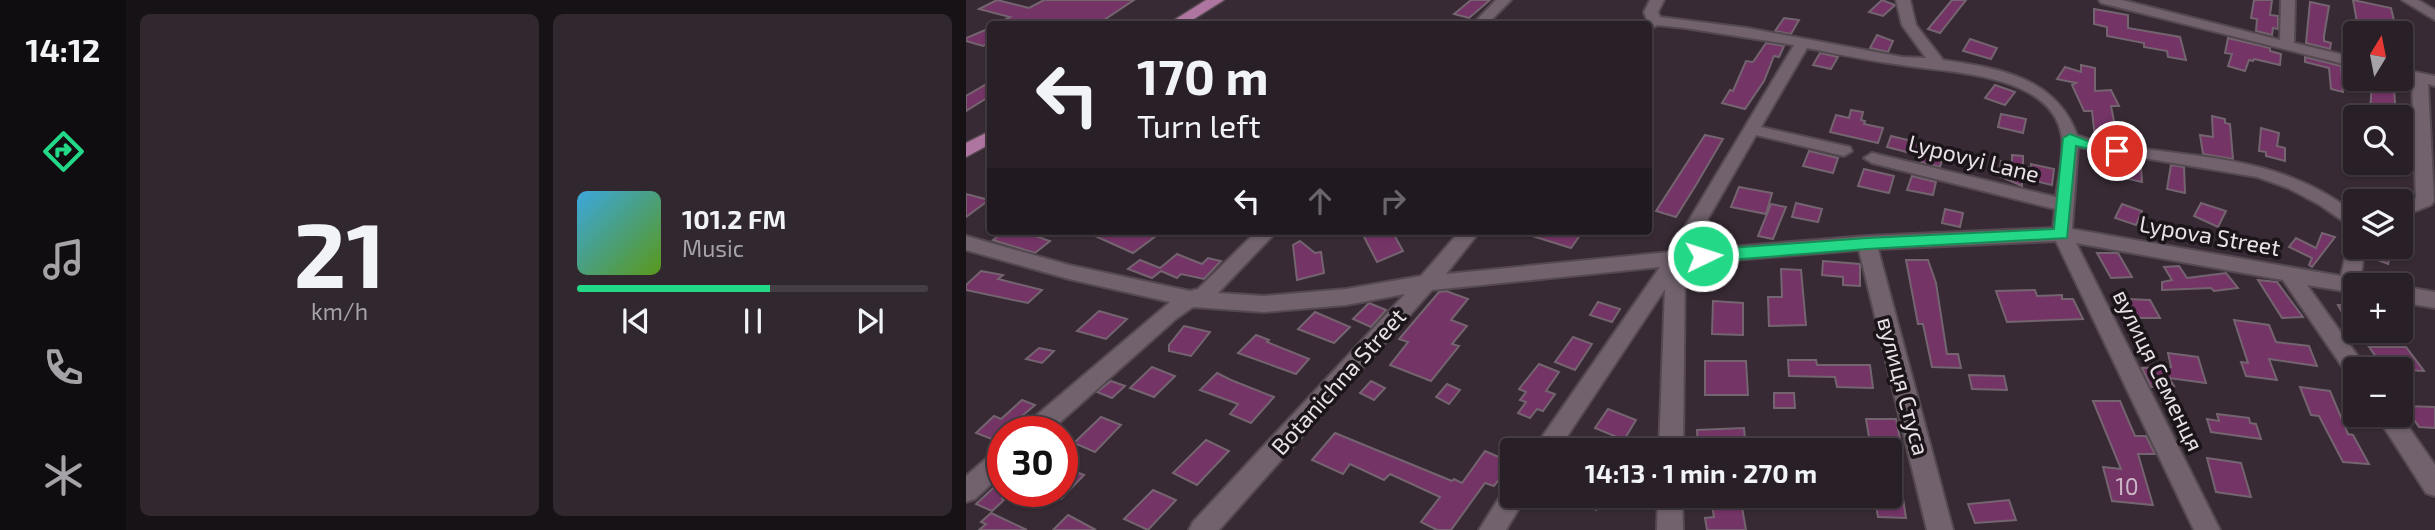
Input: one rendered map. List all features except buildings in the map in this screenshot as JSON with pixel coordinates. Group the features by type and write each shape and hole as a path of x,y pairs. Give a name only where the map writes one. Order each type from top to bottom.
{"main road":[{"path":"1180,21 1210,1"},
{"path":"966,151 987,139"}],"street":[{"path":"1483,21 1504,0"},
{"path":"1651,21 1651,12 1657,0"},
{"path":"1903,0 1909,25 1938,64"},
{"path":"2106,0 2343,60"},
{"path":"2157,14 2165,0"},
{"path":"2287,46 2288,0"},
{"path":"2409,0 2435,16"},
{"path":"1652,24 1706,24 1904,62 1938,64 1982,72 2021,85 2049,100 2061,114 2070,138 2062,234"},
{"path":"1553,438 1661,276 1676,258 1803,42"},
{"path":"2413,206 2426,201 2427,80"},
{"path":"1750,129 1844,151"},
{"path":"2070,138 2102,149 2209,160 2253,168 2312,191 2343,211"},
{"name":"Lypovyi Lane","path":"1872,158 2066,205"},
{"name":"Lypova Street","path":"966,243 1042,265 1190,299 1264,304 1346,296 1425,283 1676,258 1867,243 2062,234 2343,284"},
{"name":"вулиця Семенця","path":"2062,234 2207,530"},
{"path":"1051,416 1170,312 1190,299 1205,294 1265,235"},
{"name":"Botanichna Street","path":"1202,530 1386,330 1467,235"},
{"name":"вулиця Стуса","path":"1867,243 1940,530"},
{"path":"1671,438 1676,258"},
{"path":"2290,275 2348,357"},
{"path":"2413,296 2435,300"},
{"path":"2395,427 2435,485"},
{"path":"966,491 987,472"},
{"path":"1492,530 1506,508"},
{"path":"1670,508 1670,530"}],"route":[{"path":"1703,256 1867,243 2062,234 2070,138 2085,145 2117,151"}]}
